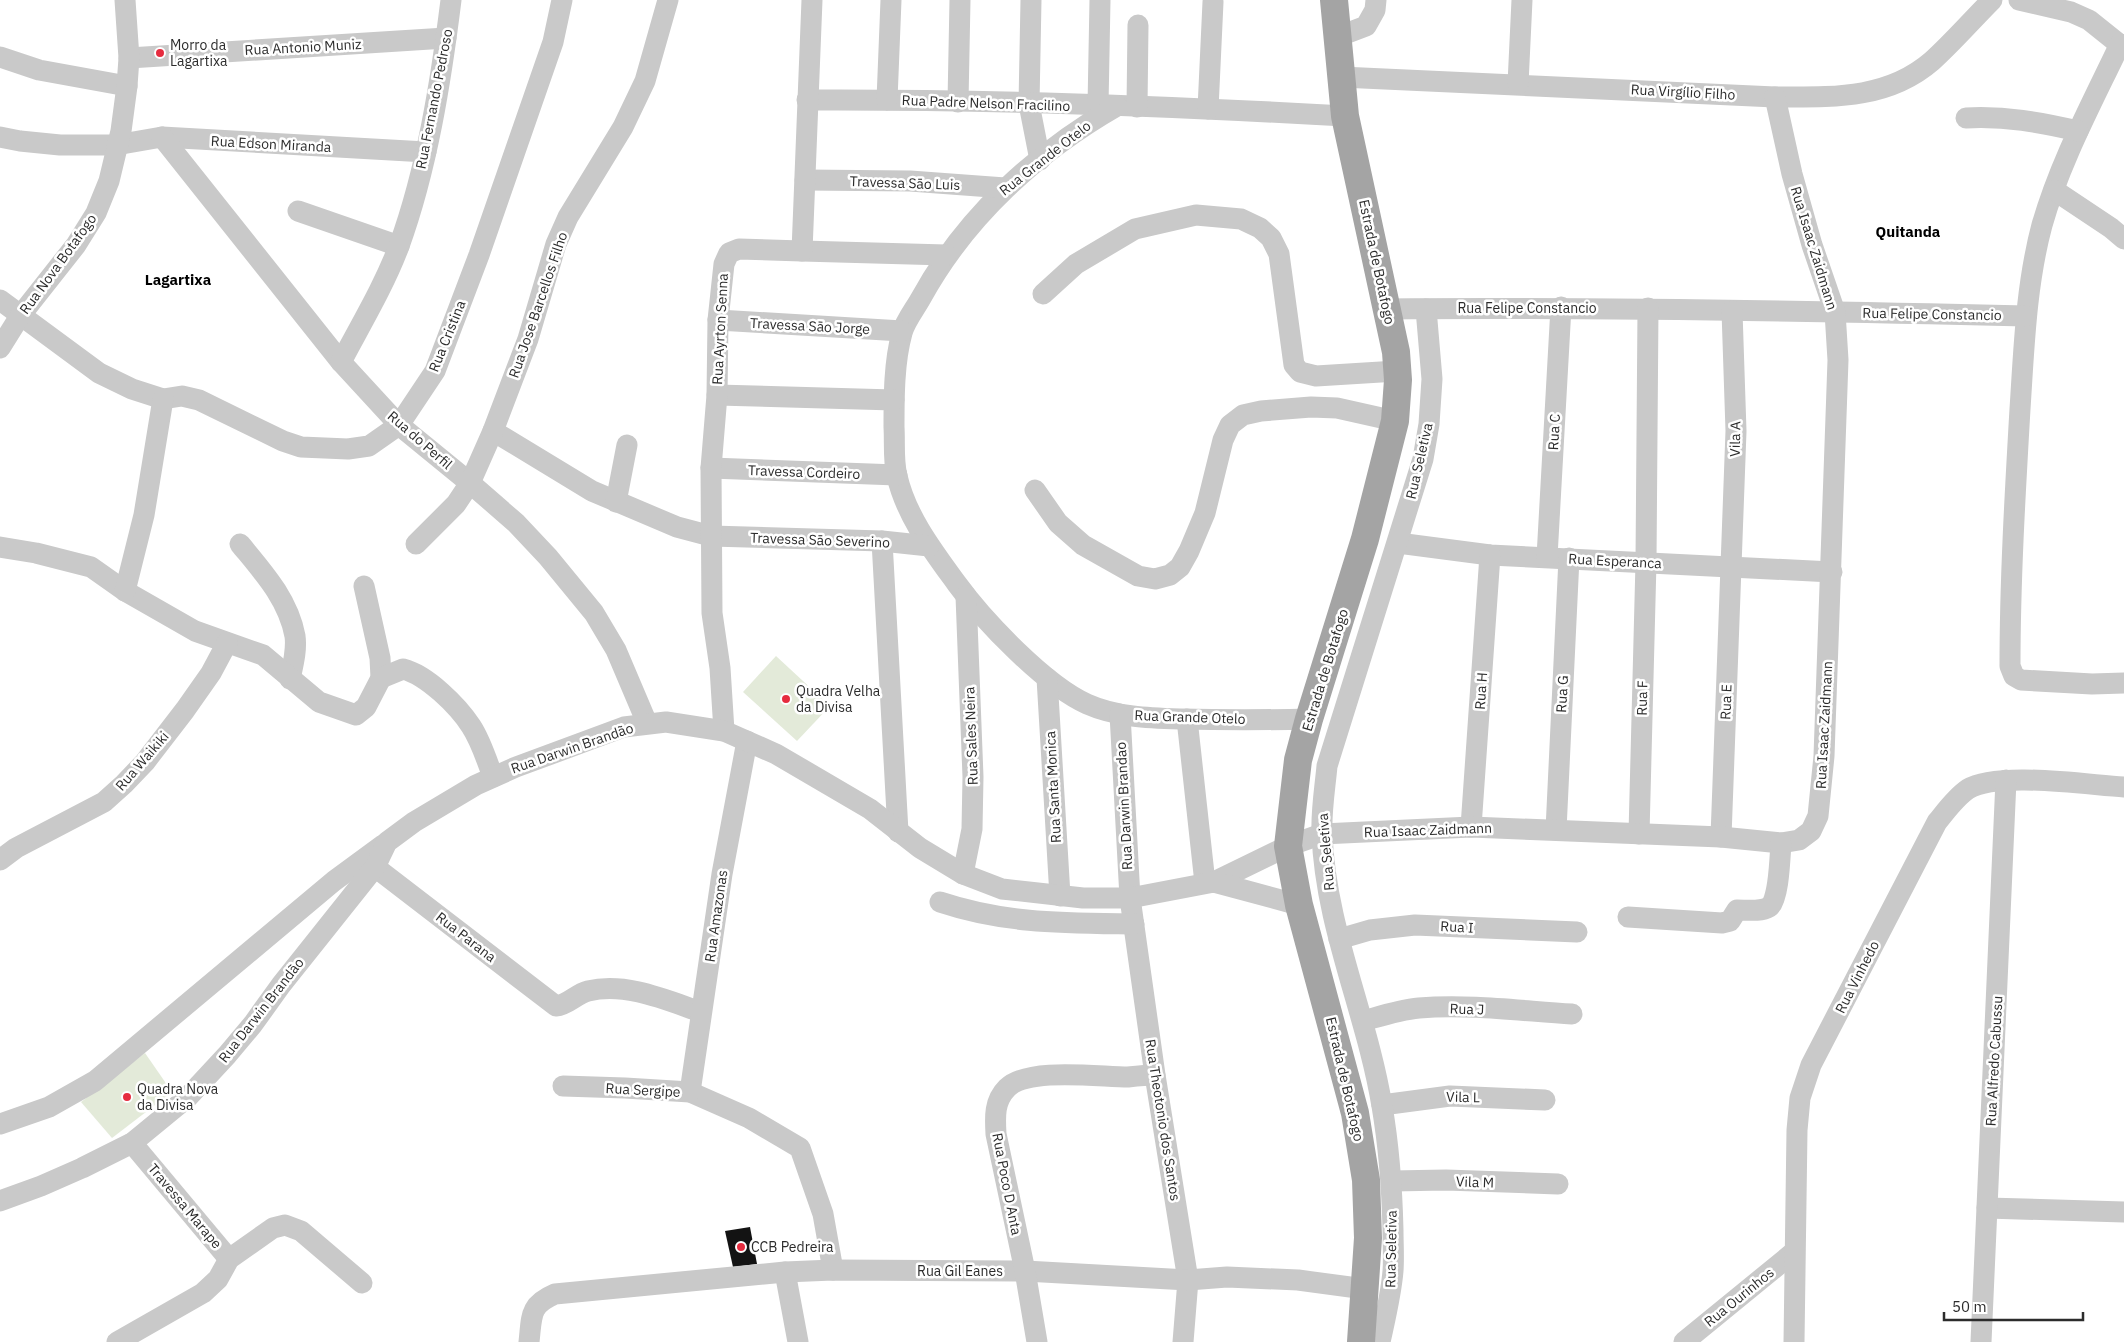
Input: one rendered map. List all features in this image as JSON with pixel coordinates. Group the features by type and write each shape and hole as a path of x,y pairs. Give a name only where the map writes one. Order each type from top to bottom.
{"main road":[{"name":"Estrada de Botafogo","path":"1334,0 1345,116 1396,352 1396,421 1365,539 1298,760 1288,846 1299,905 1355,1113 1366,1180 1368,1238 1360,1342"}],"street":[{"name":"Rua Nova Botafogo","path":"0,348 20,316 76,245 96,213 109,181 116,144 121,131 128,86 129,58 124,0"},
{"name":"Rua Fernando Pedroso","path":"341,362 374,301 399,246 426,152 451,0"},
{"name":"Rua Cristina","path":"0,300 99,373 132,389 163,399 182,396 199,400 301,448 348,449 369,446 399,425 435,371 479,255 553,42 562,0"},
{"name":"Rua Jose Barcellos Filho","path":"416,544 456,504 470,483 493,431 528,340 556,244 568,216 623,127 645,81 668,0"},
{"path":"802,251 812,0"},
{"path":"888,100 891,0"},
{"path":"958,102 960,0"},
{"path":"1031,0 1029,104 1040,160"},
{"path":"1100,0 1117,106"},
{"path":"1337,37 1366,26 1375,10 1376,0"},
{"path":"1518,84 1522,0"},
{"name":"Rua Virgílio Filho","path":"1341,77 1775,96 1834,97 1870,93 1902,81 1932,62 1992,0"},
{"path":"2019,0 2071,12 2089,20 2122,46 2078,131 2054,190 2040,235 2026,316 2010,599 2010,666 2014,676 2021,680 2092,684 2124,683"},
{"path":"1208,109 1213,2"},
{"path":"1117,106 1138,25"},
{"name":"Rua Antonio Muniz","path":"129,58 446,38"},
{"path":"0,57 39,70 128,86"},
{"name":"Rua Isaac Zaidmann","path":"1288,846 1322,834 1472,827 1720,837 1781,843 1799,840 1811,831 1818,816 1824,756 1838,360 1835,312 1812,245 1792,174 1775,96"},
{"name":"Rua Padre Nelson Fracilino","path":"807,100 888,100 1117,106 1345,116"},
{"name":"Rua Grande Otelo","path":"1117,106 1072,134 1005,188 946,255 902,331 894,400 897,476 909,510 929,546 985,619 1047,678 1087,704 1120,714 1187,719 1309,719"},
{"path":"1966,118 2015,118 2078,131"},
{"name":"Rua Edson Miranda","path":"0,137 60,145 116,144 162,137 426,152"},
{"name":"Rua do Perfil","path":"162,137 341,362 399,425 516,523 548,556 594,613 616,650 647,723"},
{"name":"Travessa Sāo Luis","path":"804,180 910,181 1005,188"},
{"path":"2054,190 2111,228 2124,240"},
{"path":"298,211 399,246"},
{"path":"1043,294 1076,264 1135,228 1196,215 1241,219 1260,228 1271,238 1279,254 1294,365 1300,372 1316,376 1397,370"},
{"name":"Rua Ayrton Senna","path":"724,731 720,668 712,613 711,468 717,394 718,320 724,264 730,253 739,248 946,255"},
{"name":"Rua Felipe Constancio","path":"1387,309 1561,307 2026,316"},
{"name":"Rua C","path":"1547,557 1561,307"},
{"name":"Rua F","path":"1639,834 1646,562 1648,308"},
{"name":"Rua Seletiva","path":"1380,1342 1393,1270 1392,1181 1382,1105 1362,1021 1339,939 1328,887 1322,834 1322,811 1327,766 1423,460 1429,424 1432,379 1426,309"},
{"name":"Vila A","path":"1730,566 1736,431 1732,311"},
{"name":"Travessa Sāo Jorge","path":"718,320 902,331"},
{"path":"717,394 894,400"},
{"path":"125,591 144,515 163,399"},
{"path":"1035,490 1058,523 1083,545 1138,576 1155,579 1170,575 1180,567 1189,551 1205,512 1223,440 1230,425 1243,416 1261,411 1311,407 1337,408 1396,421"},
{"name":"Travessa Sāo Severino","path":"493,431 592,491 677,527 711,536 882,541 929,546"},
{"path":"616,502 627,445"},
{"name":"Travessa Cordeiro","path":"711,468 897,476"},
{"path":"882,541 898,832"},
{"name":"Rua Esperanca","path":"1398,543 1490,554 1832,572"},
{"path":"240,544 275,587 289,616 295,637 295,656 290,679"},
{"path":"0,547 77,563 104,575 125,591 195,631 263,655 319,702 356,715 364,710 382,678 380,658 364,586"},
{"name":"Rua H","path":"1472,827 1490,554"},
{"name":"Rua G","path":"1556,830 1569,558"},
{"name":"Rua E","path":"1720,837 1730,566"},
{"name":"Rua Sales Neira","path":"962,874 972,829 973,776 966,596"},
{"name":"Rua Waikiki","path":"0,860 16,848 104,802 124,784 145,762 185,710 211,673 227,643"},
{"path":"382,678 403,669 418,674 428,682 461,713 472,728 493,777"},
{"name":"Rua Santa Monica","path":"1047,678 1060,896"},
{"name":"Rua Darwin Brandao","path":"1120,714 1130,898"},
{"path":"1187,719 1209,883 1288,846"},
{"name":"Rua Darwin Brandão","path":"0,1201 82,1168 132,1142 188,1097 227,1055 375,867 387,842 440,806 493,777 624,728 647,723 674,723 724,731 776,754 824,781 870,809 898,832 962,874 1002,889 1060,896 1130,898 1209,883 1299,905"},
{"name":"Rua Amazonas","path":"690,1092 723,864 747,741"},
{"name":"Rua Vinhedo","path":"1794,1342 1794,1252 1799,1106 1811,1065 1937,822 1968,789 1984,782 2006,780 2124,787"},
{"name":"Rua Alfredo Cabussu","path":"1981,1342 2006,780"},
{"path":"1294,793 1304,818 1322,834"},
{"path":"0,1124 49,1107 96,1082 334,881 387,842"},
{"path":"1628,917 1722,923 1730,921 1738,910 1767,908 1771,905 1776,894 1781,843"},
{"name":"Rua Parana","path":"375,867 556,1006 562,1005 586,992 621,989 640,992 701,1012"},
{"name":"Rua Theotonio dos Santos","path":"1130,898 1155,1075 1188,1280 1183,1342"},
{"path":"940,902 968,912 997,918 1070,923 1134,924"},
{"name":"Rua I","path":"1339,939 1370,930 1415,925 1577,932"},
{"name":"Rua J","path":"1362,1021 1394,1012 1419,1008 1572,1014"},
{"name":"Rua Poco D Anta","path":"1037,1342 996,1134 995,1118 997,1104 1008,1087 1025,1078 1056,1075 1128,1077 1155,1075"},
{"name":"Rua Sergipe","path":"563,1086 690,1092 749,1118 800,1148 823,1214 832,1270"},
{"name":"Vila L","path":"1382,1105 1450,1096 1545,1100"},
{"name":"Travessa Marape","path":"132,1142 229,1259 272,1228 285,1225 301,1230 362,1283"},
{"name":"Vila M","path":"1392,1181 1446,1180 1558,1184"},
{"path":"1988,1208 2124,1212"},
{"name":"Rua Ourinhos","path":"1684,1342 1794,1252"},
{"path":"117,1342 204,1293 218,1279 229,1259"},
{"name":"Rua Gil Eanes","path":"530,1342 531,1324 537,1304 541,1300 555,1294 785,1272 832,1270 1024,1271 1188,1280 1227,1277 1298,1280 1365,1289"},
{"path":"785,1272 798,1342"}],"green space":[{"name":"Quadra Velha da Divisa","path":"776,656 830,706 797,741 743,692"},
{"name":"Quadra Nova da Divisa","path":"145,1053 172,1092 112,1138 81,1102"}],"building":[{"name":"CCB Pedreira","path":"750,1227 757,1264 733,1267 725,1231"}],"place":[{"name":"Morro da Lagartixa","path":"160,53"},
{"name":"Quadra Velha da Divisa","path":"786,699"},
{"name":"Quadra Nova da Divisa","path":"127,1097"},
{"name":"CCB Pedreira","path":"741,1247"}],"district":[{"name":"Quitanda","path":"1908,232"},
{"name":"Lagartixa","path":"178,280"}]}
